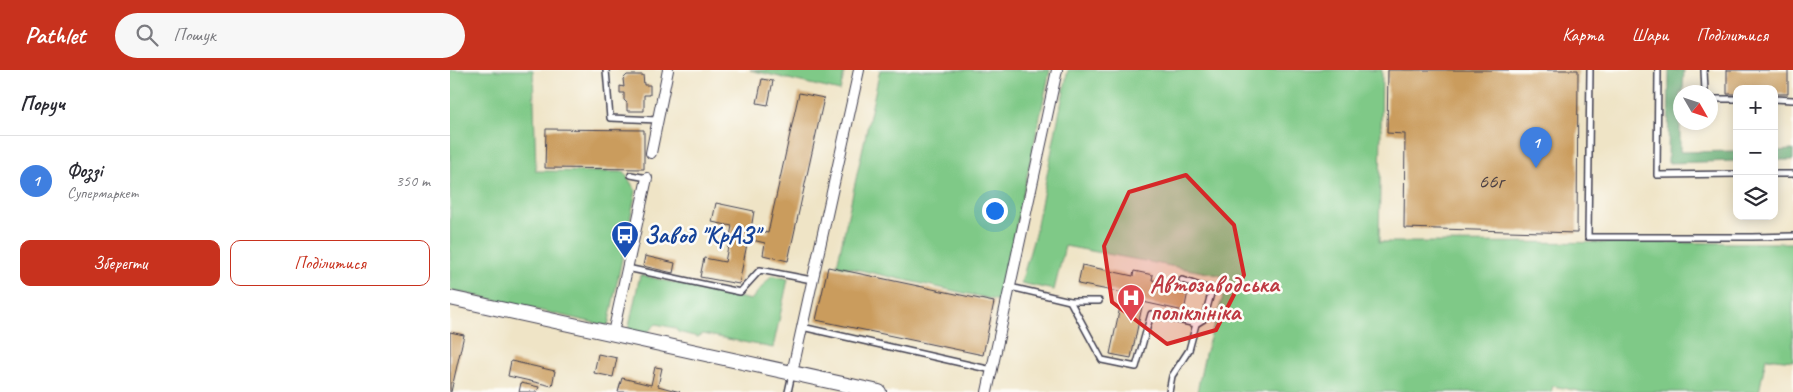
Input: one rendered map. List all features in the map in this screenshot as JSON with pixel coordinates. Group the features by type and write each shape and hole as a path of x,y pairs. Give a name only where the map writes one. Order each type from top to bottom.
{"street":[{"path":"651,153 668,70"},
{"path":"792,373 859,70"},
{"path":"987,392 1057,70"},
{"path":"613,333 648,178"},
{"path":"450,298 588,330 613,333 879,392"}],"lane":[{"path":"606,70 610,118 658,120"},
{"path":"1590,70 1588,237 1793,236"},
{"path":"1658,70 1657,175 1733,174"},
{"path":"1704,70 1705,85"},
{"path":"1718,99 1733,99"},
{"path":"1778,99 1793,100"},
{"path":"1778,174 1793,174"},
{"path":"631,175 648,178"},
{"path":"628,268 740,292 760,270 812,280"},
{"path":"1169,392 1172,376 1189,350 1196,324 1204,319 1212,290 1182,280"},
{"path":"1010,287 1070,301 1099,301"},
{"path":"1070,301 1102,360 1136,367 1151,314 1196,324"},
{"path":"802,327 992,370"},
{"path":"788,392 792,373"}],"highlighted area":[{"path":"1186,175 1234,225 1244,275 1216,330 1167,344 1112,302 1104,246 1129,192"}],"green space":[{"path":"450,70 533,70 536,171 624,172 636,191 608,326 450,290"},
{"path":"750,70 845,70 840,91"},
{"path":"880,70 1050,70 1000,301 837,265"},
{"path":"1068,70 1382,70 1379,242 1793,243 1793,361 1766,358 1759,392 1583,392 1553,386 1551,392 1197,392 1205,354 1229,277 1065,246 1054,290 1021,283 1035,234"},
{"path":"1669,70 1684,70 1683,85 1673,85 1673,130 1680,130 1680,152 1733,151 1733,161 1668,163"},
{"path":"1793,150 1793,160 1778,160 1778,151"},
{"path":"640,275 751,300 772,275 788,279 773,348 703,334 698,337 678,332 675,328 656,324 645,335 628,331"}],"building":[{"path":"1388,70 1578,70 1577,233 1404,228 1405,134 1387,133"},
{"path":"1727,70 1788,70 1788,94 1778,94 1778,85 1733,85 1733,94 1727,94"},
{"path":"627,75 643,75 644,85 650,85 650,95 644,95 644,111 627,111 627,103 624,100 624,93 620,93 620,86 624,87 623,79"},
{"path":"762,79 773,81 768,105 757,103"},
{"path":"799,93 824,98 788,261 763,255 765,243 748,239 739,284 700,277 704,258 725,262 732,226 712,222 716,203 754,211 751,229 768,233"},
{"path":"546,129 644,130 644,169 545,168"},
{"path":"645,256 675,263 673,273 643,266"},
{"path":"1082,265 1133,276 1134,271 1153,275 1152,280 1189,287 1184,311 1143,302 1131,358 1110,354 1123,293 1078,284"},
{"path":"828,267 994,302 983,355 816,320"},
{"path":"450,332 464,335 451,392 450,392"},
{"path":"598,354 617,358 613,377 594,373"},
{"path":"511,361 555,371 552,386 508,376"},
{"path":"655,367 662,368 658,386 680,392 618,392 622,378 651,385"},
{"path":"521,383 539,387 537,392 519,392"}],"place":[{"name":"Фоззі","path":"1536,168"},
{"name":"Завод \"КрАЗ\"","path":"625,259"},
{"name":"Автозаводська поліклініка","path":"1131,322"}]}
